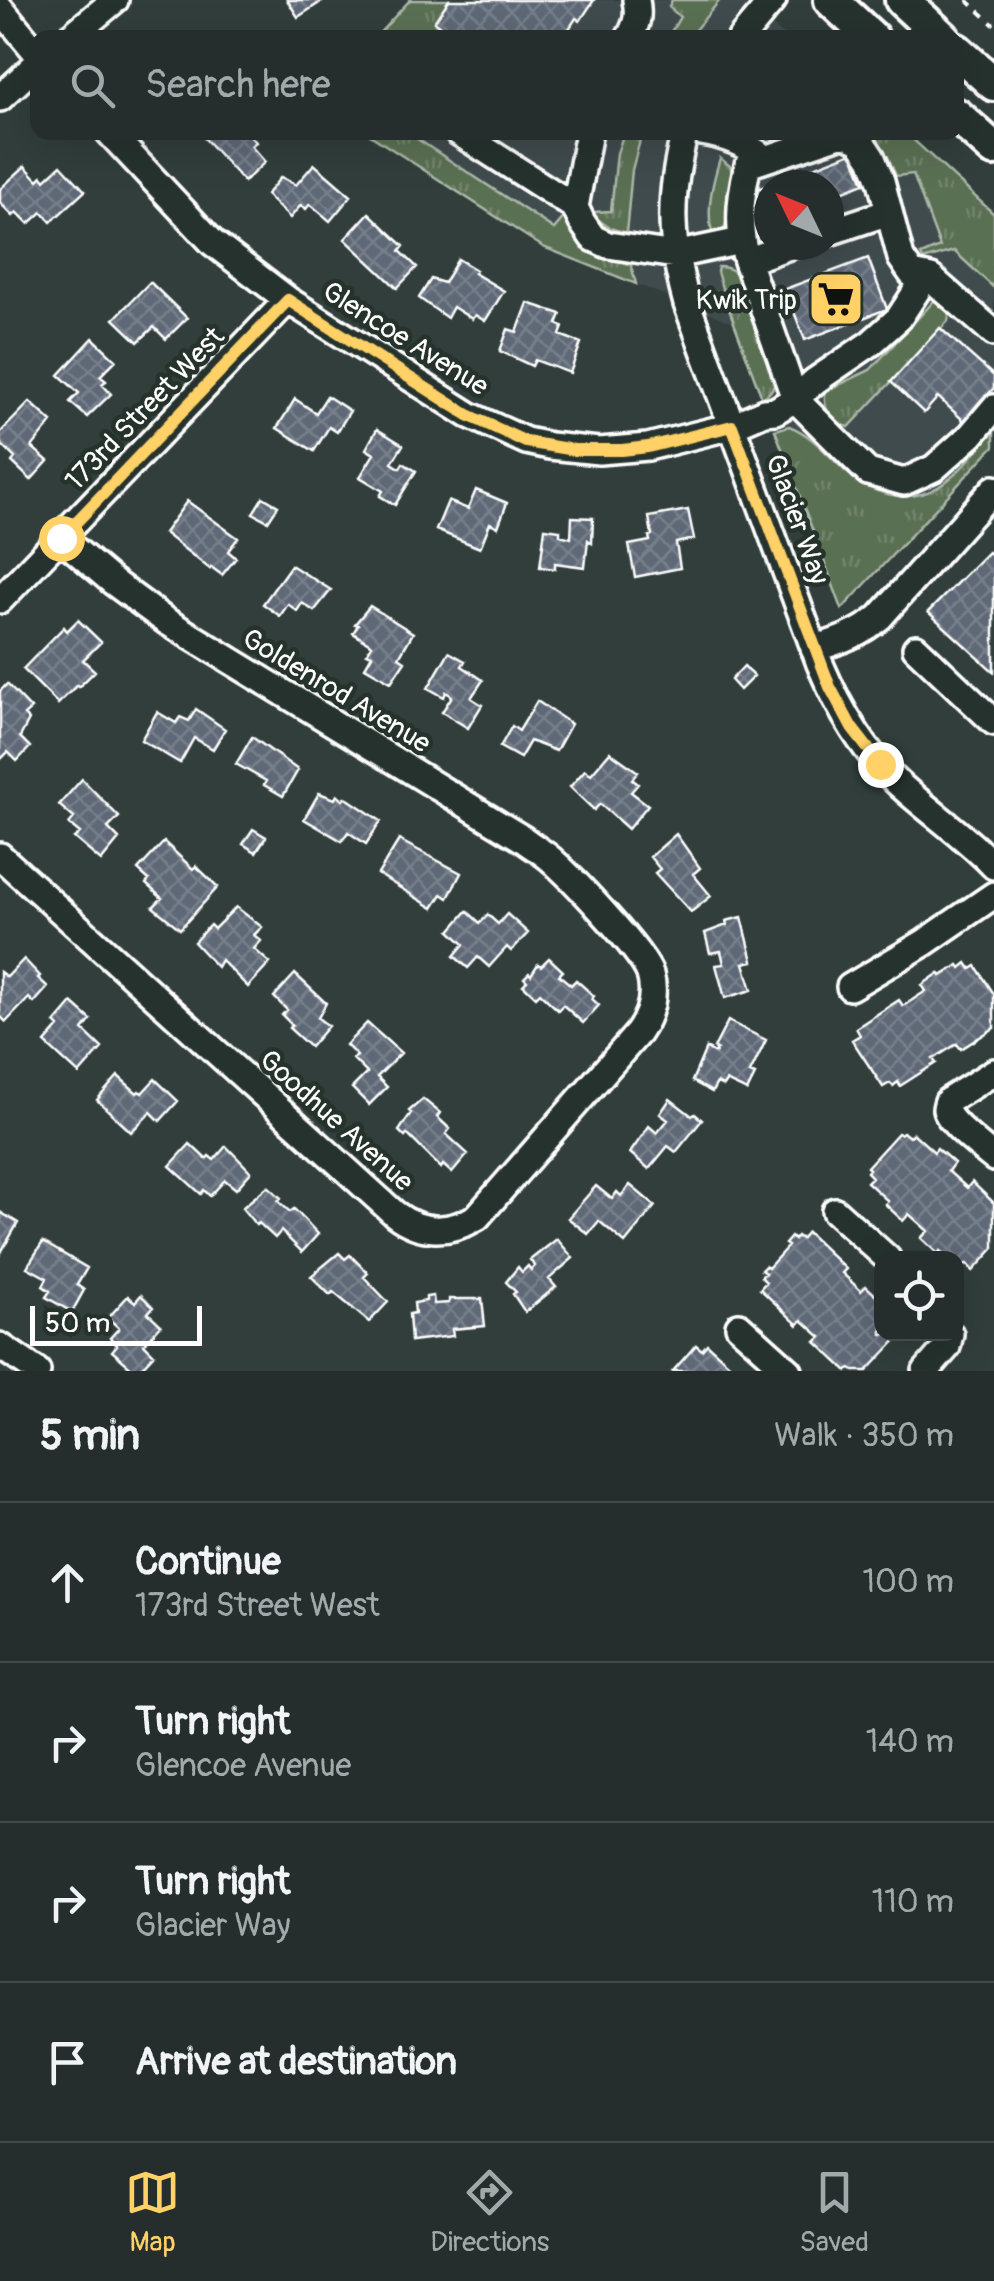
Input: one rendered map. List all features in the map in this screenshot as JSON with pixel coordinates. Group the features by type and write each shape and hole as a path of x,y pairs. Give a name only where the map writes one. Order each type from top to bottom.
{"main road":[{"path":"831,0 863,30"},
{"path":"902,0 934,30"},
{"path":"964,57 994,84"},
{"path":"964,122 994,149"}],"street":[{"path":"79,30 115,0"},
{"path":"633,30 638,14 636,0"},
{"path":"748,30 773,0"},
{"path":"0,8 30,44"},
{"path":"0,98 30,70"},
{"name":"Glencoe Avenue","path":"116,140 212,243 288,300 468,415 526,442 574,450 636,448 732,426 775,410 871,343 899,318 925,278"},
{"path":"470,140 576,208"},
{"path":"588,140 576,208 594,238 675,255 754,250"},
{"name":"Glacier Way","path":"682,140 671,202 675,255 687,304 814,649 839,707 872,756 994,866"},
{"path":"734,140 765,158"},
{"path":"820,140 748,165 742,189 744,251 795,399 868,472 904,482 934,468 994,408"},
{"path":"860,140 881,181 901,258 912,274 930,278 994,333"},
{"path":"844,227 889,212"},
{"name":"173rd Street West","path":"0,600 288,300"},
{"path":"814,649 852,636 880,617 994,489"},
{"name":"Goldenrod Avenue","path":"61,538 166,621 523,839 552,860 582,892"},
{"path":"916,648 994,722"},
{"name":"Goodhue Avenue","path":"0,856 395,1214 416,1226 441,1230 466,1224 476,1217 644,1024 651,1005 650,974 638,954 582,892"},
{"path":"850,987 994,895"},
{"path":"994,1072 948,1101 946,1108 955,1122 994,1158"},
{"path":"835,1212 879,1251"},
{"path":"740,1326 789,1371"},
{"path":"926,1371 948,1341"},
{"path":"0,1346 38,1371"}],"path":[{"path":"966,0 994,25"}],"shaded area":[{"path":"410,0 740,0 777,30 382,30"},
{"path":"378,140 914,140 994,214 994,446 842,609 734,323 543,247"}],"green space":[{"path":"410,0 449,0 435,22 439,25 436,30 382,30"},
{"path":"672,0 720,0 695,30 672,30 680,17 669,7"},
{"path":"378,140 419,140 554,229 565,216 575,238 585,246 631,265 636,284 543,247"},
{"path":"622,140 640,140 632,170 626,233 593,216 594,212 611,211"},
{"path":"872,140 914,140 994,214 994,288 954,251 923,260 921,255 940,247 913,174 896,176 888,157"},
{"path":"720,158 732,172 724,229 713,235 710,206"},
{"path":"718,267 731,270 741,280 775,378 772,390 762,398 726,301"},
{"path":"935,300 946,307 948,321 849,427 834,423 825,404 826,391 870,370"},
{"path":"789,426 812,439 865,485 901,496 926,493 946,482 994,431 994,446 842,609 775,430"}],"building":[{"path":"287,0 324,0 298,17"},
{"path":"449,0 594,0 580,21 576,18 568,30 436,30 439,25 434,22"},
{"path":"206,140 256,142 251,146 265,162 244,182"},
{"path":"852,152 864,183 844,191 844,170 806,170"},
{"path":"314,164 351,196 330,221 310,204 306,209 301,205 290,218 266,195 281,177 296,185"},
{"path":"61,165 85,191 51,222 42,212 29,224 0,203 0,189 25,166 38,180 42,176 45,180"},
{"path":"369,213 404,246 400,251 417,267 397,288 345,239"},
{"name":"Kwik Trip","path":"868,258 887,309 805,340 785,289"},
{"path":"458,259 504,291 485,321 475,315 472,319 453,307 447,318 419,298 431,279 444,283"},
{"path":"150,282 187,318 166,339 154,327 138,342 114,319"},
{"path":"528,303 561,314 557,324 563,327 560,335 581,343 570,373 535,360 532,366 500,351 508,329 517,332"},
{"path":"940,328 994,376 994,388 964,421 938,397 924,413 891,382"},
{"path":"93,338 116,360 100,376 111,394 87,417 70,402 79,393 59,375"},
{"path":"327,396 350,411 337,432 329,427 314,451 277,428 295,399 316,413"},
{"path":"30,402 52,422 32,447 48,461 31,480 12,462 15,458 0,443 0,433"},
{"path":"377,429 403,445 392,463 400,468 403,463 416,471 395,505 380,496 383,491 360,477 374,454 366,449"},
{"path":"476,490 507,503 498,527 490,523 480,548 436,530 448,501 468,509"},
{"path":"263,497 278,506 268,521 253,513"},
{"path":"187,501 238,538 228,551 236,558 222,575 164,533"},
{"path":"688,510 694,539 676,543 680,568 635,577 629,545 650,541 649,517"},
{"path":"572,517 593,518 592,543 588,540 585,567 555,563 555,569 540,567 545,528 560,530 560,535 571,538"},
{"path":"988,552 994,557 994,672 928,612"},
{"path":"291,565 331,590 314,611 302,603 297,611 288,604 280,616 263,604"},
{"path":"370,606 413,633 399,657 405,661 391,682 365,667 372,655 367,653 372,645 353,633 358,625 355,624"},
{"path":"78,620 101,642 83,660 95,671 58,704 23,669 64,627 67,631"},
{"path":"449,652 465,661 462,666 483,680 471,698 482,705 468,728 442,712 452,696 446,692 444,697 428,688"},
{"path":"744,666 754,676 740,690 731,680"},
{"path":"7,684 31,709 24,715 29,720 20,737 30,747 17,761 8,752 0,760 0,691"},
{"path":"537,701 571,724 556,751 530,741 520,758 500,747 512,726 519,731"},
{"path":"196,709 225,729 213,749 194,738 180,763 141,740 157,712 176,723 180,717 189,721"},
{"path":"252,737 298,770 283,796 236,764"},
{"path":"610,752 638,772 632,779 638,784 631,792 648,805 628,829 600,804 594,810 570,787 585,770 591,774"},
{"path":"82,779 119,817 108,828 119,839 101,861 74,838 80,833 69,824 74,818 59,805"},
{"path":"319,793 335,799 337,795 343,800 345,797 381,821 366,844 348,832 342,841 304,819"},
{"path":"253,829 266,837 256,852 243,844"},
{"path":"676,834 700,868 693,874 711,896 691,912 655,873 660,869 650,857"},
{"path":"399,840 461,873 448,898 442,894 433,908 378,874"},
{"path":"164,842 218,887 180,929 153,907 162,898 146,884 149,880 138,870"},
{"path":"236,907 262,927 254,935 261,941 254,949 270,963 248,987 221,960 217,967 194,942"},
{"path":"467,911 480,923 488,915 498,924 507,914 528,933 511,951 507,947 489,967 478,957 468,968 454,956 464,944 450,931"},
{"path":"742,917 753,961 744,963 752,990 725,998 716,965 724,964 721,951 710,953 705,933"},
{"path":"549,958 563,971 559,975 571,985 576,980 599,1005 583,1023 563,1005 558,1010 540,993 536,997 523,985 527,981 524,978"},
{"path":"24,959 48,987 34,1003 29,998 6,1022 0,1016 0,972 7,977"},
{"path":"967,963 971,969 976,966 994,994 994,1028 961,1049 957,1044 900,1086 898,1082 883,1087 852,1040 860,1035 856,1028 899,1000 903,1006 926,991 922,985 939,973 941,976"},
{"path":"295,974 326,1003 318,1018 328,1026 310,1047 289,1028 292,1025 282,1015 287,1010 274,997"},
{"path":"72,1003 91,1020 83,1030 102,1048 79,1074 45,1043"},
{"path":"728,1021 766,1040 750,1073 755,1075 747,1091 726,1081 723,1086 717,1083 712,1092 692,1081 706,1048 715,1053 717,1050 714,1048"},
{"path":"367,1023 401,1053 377,1077 387,1087 369,1105 352,1088 367,1073 346,1045"},
{"path":"118,1076 137,1093 142,1093 155,1079 178,1101 160,1121 151,1112 131,1132 97,1100"},
{"path":"423,1099 440,1113 437,1117 450,1129 446,1134 468,1154 452,1173 399,1131 409,1111"},
{"path":"670,1099 702,1120 676,1152 668,1146 649,1169 630,1153 649,1126 657,1133 668,1120 660,1114"},
{"path":"913,1133 934,1152 937,1148 954,1163 948,1171 967,1188 972,1182 994,1203 994,1248 973,1271 967,1264 964,1267 964,1251 935,1251 921,1238 928,1231 909,1214 903,1221 867,1182 872,1177 867,1167 900,1134 909,1137"},
{"path":"190,1144 206,1159 209,1156 214,1160 226,1146 251,1172 236,1189 225,1180 210,1196 204,1190 201,1194 170,1166"},
{"path":"630,1185 655,1206 625,1243 599,1221 588,1234 568,1218 596,1186 612,1199 617,1192 621,1196"},
{"path":"268,1186 281,1198 278,1201 290,1212 294,1209 318,1234 302,1252 281,1231 275,1238 259,1223 256,1225 242,1208"},
{"path":"0,1212 18,1223 0,1254"},
{"path":"807,1232 846,1269 842,1273 861,1291 866,1286 874,1294 874,1341 895,1341 867,1371 847,1371 816,1342 821,1337 802,1320 798,1325 760,1289 766,1282 761,1270 768,1268 788,1246 785,1244 791,1237 801,1239"},
{"path":"557,1239 573,1258 549,1279 556,1287 525,1312 513,1294 516,1292 506,1282 518,1267 522,1272 528,1266 531,1270 535,1266 530,1260"},
{"path":"43,1242 87,1268 77,1285 84,1290 72,1312 46,1297 50,1291 43,1286 47,1278 27,1267"},
{"path":"339,1253 345,1259 350,1255 368,1273 364,1277 388,1302 369,1322 333,1292 330,1295 311,1276"},
{"path":"141,1295 153,1307 148,1313 161,1325 144,1344 154,1354 135,1371 112,1351 117,1345 110,1338 119,1328 108,1318 128,1296 135,1302"},
{"path":"433,1296 434,1304 449,1303 449,1299 482,1299 485,1326 452,1329 453,1336 411,1341 409,1314 415,1313 414,1303"},
{"path":"707,1344 737,1371 673,1371 696,1345 702,1350"}],"place":[{"name":"Kwik Trip","path":"836,299"}],"route":[{"path":"61,538 288,300 468,415 526,442 574,450 622,450 732,426 830,687 852,728 880,764"}]}
